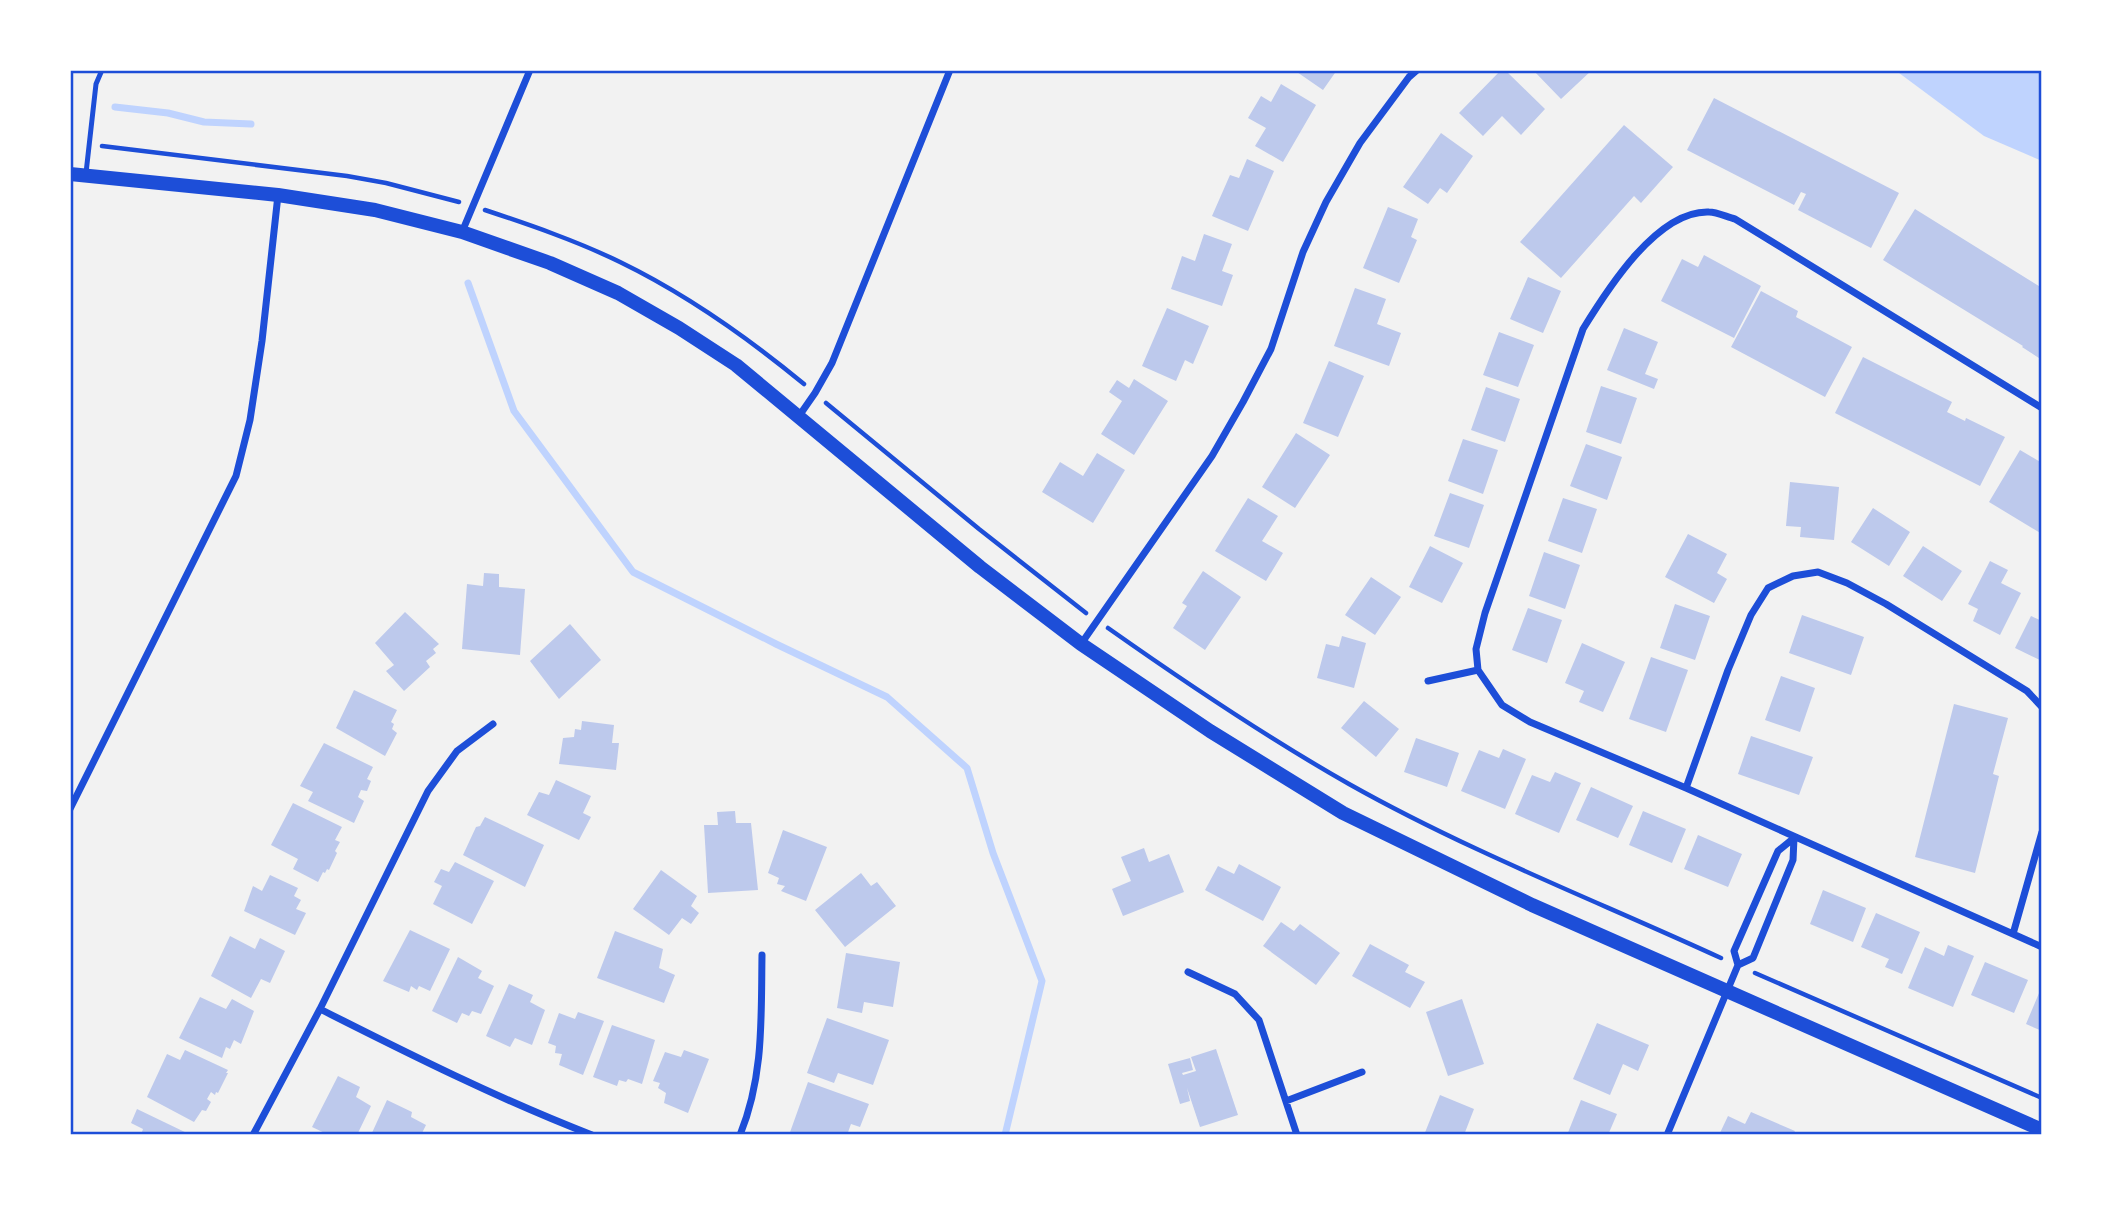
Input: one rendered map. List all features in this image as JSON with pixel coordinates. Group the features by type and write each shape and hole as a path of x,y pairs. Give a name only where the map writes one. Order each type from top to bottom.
{"main road":[{"path":"70,174 278,195 375,210 462,232 550,263 618,293 736,365 980,567 1081,644 1210,731 1343,813 1532,905 2042,1130"}],"street":[{"path":"462,232 530,70"},
{"path":"799,417 832,363 950,70"},
{"path":"1081,644 1212,456 1271,349 1303,252 1326,202 1360,143 1417,70"},
{"path":"70,809 236,476 250,420 260,355 278,195"},
{"path":"2042,408 1735,219 1709,212 1682,217 1661,230 1641,248 1603,296 1583,329 1485,613 1476,649 1478,670 1502,705 1530,722 1686,788 2042,947"},
{"path":"1686,788 1728,670 1751,615 1768,588 1793,576 1818,572 1847,583 2027,691 2042,707"},
{"path":"1428,681 1478,670"},
{"path":"253,1135 320,1009 428,791 457,751 493,724"},
{"path":"2013,934 2042,832"},
{"path":"1738,965 1753,958 1793,860 1794,838"},
{"path":"1667,1135 1738,965 1734,951 1777,851 1794,838"},
{"path":"740,1135 749,1112 760,1059 762,956"},
{"path":"1188,972 1235,994 1259,1020 1297,1135"},
{"path":"320,1009 426,1063 536,1114 592,1135"},
{"path":"1286,1101 1363,1072"}],"lane":[{"path":"86,176 96,84 102,70"}],"path":[{"path":"88,145 299,169 386,183 435,196"},
{"path":"502,216 620,262 711,314 786,369"},
{"path":"843,416 989,538 1068,599"},
{"path":"1122,638 1260,730 1350,784 1471,846 1707,951"},
{"path":"1765,977 2042,1098"}],"water":[{"path":"1895,70 2042,70 2042,161 1984,136"}],"building":[{"path":"1294,70 1337,70 1323,90"},
{"path":"1501,70 1505,70 1545,109 1521,135 1502,116 1483,136 1459,113"},
{"path":"1533,70 1592,70 1561,99"},
{"path":"1281,84 1316,105 1283,162 1255,146 1266,128 1248,118 1261,96 1271,102"},
{"path":"1714,98 1899,193 1871,248 1798,210 1806,194 1801,192 1794,205 1687,150"},
{"path":"1624,125 1673,167 1641,203 1634,196 1561,278 1520,242"},
{"path":"1441,133 1473,156 1447,193 1440,188 1428,204 1403,187"},
{"path":"1247,159 1274,171 1248,231 1212,216 1230,175 1239,178"},
{"path":"1388,207 1418,219 1411,237 1417,240 1399,283 1363,268"},
{"path":"1915,209 2042,288 2042,360 1883,260"},
{"path":"1204,234 1232,244 1222,271 1233,275 1222,306 1171,289 1182,256 1195,261"},
{"path":"1704,255 1761,286 1734,338 1661,301 1682,259 1698,267"},
{"path":"1528,277 1561,291 1543,333 1510,319"},
{"path":"1355,288 1386,299 1377,324 1401,333 1389,366 1334,346"},
{"path":"1761,291 1798,311 1796,317 1852,347 1825,397 1731,347"},
{"path":"1167,308 1209,326 1193,364 1185,360 1176,381 1142,366"},
{"path":"1624,328 1658,342 1645,374 1658,379 1654,389 1607,370"},
{"path":"1499,332 1534,345 1518,387 1483,375"},
{"path":"1863,357 1952,402 1947,412 2005,437 1980,486 1835,413"},
{"path":"1329,361 1364,376 1338,437 1303,423"},
{"path":"1134,379 1168,401 1134,455 1101,434 1122,401 1109,392 1117,380 1129,388"},
{"path":"1601,386 1637,398 1621,444 1586,432"},
{"path":"1486,387 1520,399 1505,442 1471,430"},
{"path":"1296,433 1330,455 1295,508 1262,487"},
{"path":"1463,439 1498,450 1483,494 1448,481"},
{"path":"1586,444 1622,457 1607,500 1570,486"},
{"path":"2020,450 2042,463 2042,534 1989,502"},
{"path":"1097,453 1125,470 1093,523 1042,492 1060,462 1083,476"},
{"path":"1790,482 1839,487 1834,540 1800,537 1801,527 1786,526"},
{"path":"1450,493 1484,505 1469,548 1434,536"},
{"path":"1248,498 1278,516 1262,541 1283,553 1266,581 1215,551"},
{"path":"1563,498 1597,509 1582,553 1548,541"},
{"path":"1873,508 1910,532 1889,566 1851,542"},
{"path":"1688,534 1727,554 1717,573 1727,579 1714,603 1665,577"},
{"path":"1430,546 1463,563 1442,603 1409,587"},
{"path":"1923,546 1962,571 1942,601 1903,576"},
{"path":"1544,552 1580,565 1565,609 1529,596"},
{"path":"1990,561 2008,570 2001,583 2021,593 2000,635 1973,621 1978,609 1968,604"},
{"path":"1203,571 1241,597 1205,650 1173,628 1187,606 1182,603"},
{"path":"484,573 499,574 499,587 525,589 520,655 462,649 467,584 483,586"},
{"path":"1371,577 1401,597 1375,635 1345,615"},
{"path":"1675,604 1710,616 1695,660 1660,648"},
{"path":"1528,608 1562,620 1547,663 1512,650"},
{"path":"405,612 439,644 433,649 436,653 426,661 430,667 404,691 386,671 394,665 375,643"},
{"path":"1802,615 1864,637 1851,675 1789,653"},
{"path":"2031,616 2042,621 2042,661 2015,648"},
{"path":"570,624 601,660 559,699 530,661"},
{"path":"1342,636 1366,643 1354,688 1317,678 1326,644 1339,647"},
{"path":"1582,643 1625,662 1603,712 1579,702 1584,691 1565,683"},
{"path":"1651,657 1688,670 1666,732 1629,719"},
{"path":"1781,676 1815,688 1800,732 1765,720"},
{"path":"354,690 397,710 391,722 394,724 392,729 397,733 385,756 336,728"},
{"path":"1364,701 1399,729 1376,757 1341,728"},
{"path":"1954,704 2008,718 1993,774 1999,776 1975,873 1915,857"},
{"path":"582,721 614,725 612,743 619,743 616,770 559,764 563,738 574,737 575,729 581,730"},
{"path":"1751,736 1813,757 1799,795 1738,774"},
{"path":"1416,738 1459,753 1447,787 1404,772"},
{"path":"324,743 373,767 367,779 371,781 367,791 361,790 358,797 364,801 354,823 308,801 313,792 300,786"},
{"path":"1503,749 1526,759 1505,809 1461,791 1479,750 1499,758"},
{"path":"1555,772 1581,783 1559,833 1515,814 1532,775 1550,782"},
{"path":"556,780 591,796 583,813 591,817 579,840 527,815 539,792 549,795"},
{"path":"1591,787 1633,806 1618,838 1576,820"},
{"path":"293,803 342,827 335,840 340,842 335,851 337,853 329,870 323,872 318,882 293,869 298,859 271,845"},
{"path":"735,811 736,823 751,823 758,890 708,893 704,825 718,825 717,812"},
{"path":"1643,811 1686,829 1672,863 1629,845"},
{"path":"485,817 544,845 525,887 463,855 476,827 480,826"},
{"path":"783,830 827,847 806,901 781,891 785,886 777,884 779,878 768,873"},
{"path":"1698,835 1742,854 1728,887 1684,869"},
{"path":"1144,848 1149,862 1169,854 1184,892 1123,916 1112,889 1131,881 1121,857"},
{"path":"455,862 494,881 472,924 433,904 442,886 434,882 441,869 449,872"},
{"path":"1239,864 1281,887 1263,921 1205,890 1218,866 1234,874"},
{"path":"661,870 697,896 691,906 699,913 691,924 682,918 669,935 633,909"},
{"path":"861,873 871,886 877,882 896,906 845,947 815,910"},
{"path":"270,875 298,888 294,896 301,900 296,909 306,913 295,935 244,911 253,886 262,891"},
{"path":"1823,890 1866,908 1853,942 1810,924"},
{"path":"1876,913 1920,932 1902,974 1885,967 1889,959 1861,947"},
{"path":"1281,922 1294,931 1300,924 1340,953 1316,985 1263,946"},
{"path":"410,930 450,949 430,991 419,986 417,990 411,986 409,992 383,981"},
{"path":"615,931 663,949 659,968 675,975 664,1003 597,978"},
{"path":"230,936 255,949 260,938 285,951 270,983 261,979 251,998 211,976"},
{"path":"1370,944 1409,965 1405,972 1425,982 1410,1008 1352,976"},
{"path":"1948,945 1974,956 1953,1007 1908,988 1925,947 1944,956"},
{"path":"846,953 900,962 893,1007 864,1002 862,1013 837,1008"},
{"path":"458,957 482,971 478,978 494,986 481,1014 472,1011 469,1016 462,1013 457,1023 432,1011"},
{"path":"1985,962 2028,980 2014,1013 1971,995"},
{"path":"509,984 533,995 530,1002 545,1010 532,1045 515,1038 510,1047 486,1036"},
{"path":"2042,986 2042,1031 2026,1024"},
{"path":"200,997 226,1009 232,999 254,1011 241,1044 234,1040 230,1049 226,1047 222,1058 179,1038"},
{"path":"1462,999 1484,1064 1448,1076 1426,1012"},
{"path":"578,1012 604,1021 583,1075 559,1065 562,1054 555,1053 556,1046 548,1043 559,1013 575,1019"},
{"path":"827,1018 889,1040 873,1085 838,1073 834,1083 807,1073"},
{"path":"1597,1023 1649,1045 1638,1071 1623,1064 1610,1095 1573,1079"},
{"path":"612,1025 655,1040 642,1084 628,1079 626,1082 619,1080 617,1086 593,1077"},
{"path":"1216,1049 1238,1115 1200,1127 1187,1088 1190,1101 1180,1104 1168,1064 1190,1058 1193,1070 1182,1073 1183,1075 1196,1071 1191,1057"},
{"path":"185,1050 228,1070 218,1093 215,1095 211,1092 207,1099 211,1102 206,1111 202,1110 194,1122 147,1097 167,1054 180,1060"},
{"path":"684,1050 709,1059 688,1113 664,1103 666,1093 658,1088 660,1083 653,1081 665,1052 681,1057"},
{"path":"338,1076 360,1087 356,1097 371,1106 357,1135 338,1132 337,1135 329,1135 312,1127"},
{"path":"808,1082 869,1104 860,1127 851,1124 847,1135 789,1135"},
{"path":"1440,1095 1474,1109 1464,1135 1424,1135"},
{"path":"387,1100 412,1112 411,1117 426,1125 421,1135 371,1135"},
{"path":"1581,1100 1617,1114 1608,1135 1567,1135"},
{"path":"137,1109 191,1135 141,1135 143,1129 131,1123"},
{"path":"1751,1112 1795,1131 1793,1135 1719,1135 1728,1116 1745,1124"}],"waterway":[{"path":"115,107 168,113 204,122 251,124"},
{"path":"468,283 514,411 633,572 887,697 967,768 993,853 1042,981 1005,1135"}]}
